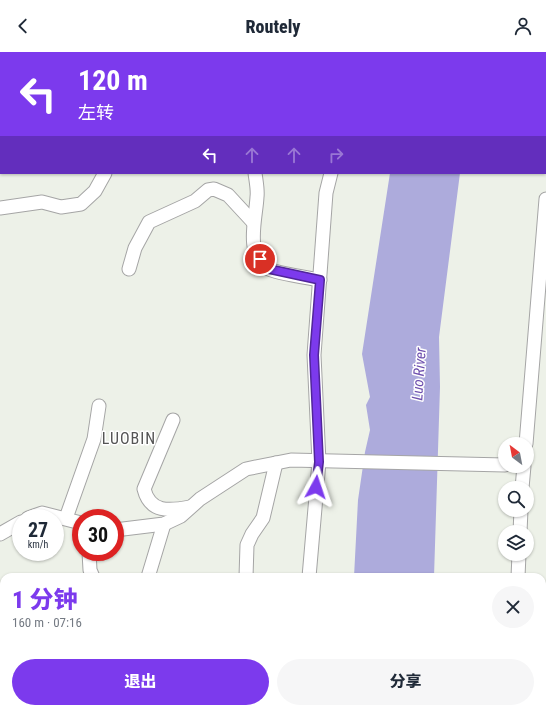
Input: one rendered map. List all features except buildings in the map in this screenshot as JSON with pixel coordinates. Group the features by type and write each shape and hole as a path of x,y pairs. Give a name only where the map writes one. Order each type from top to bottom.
{"street":[{"path":"0,208 42,202 61,207 81,204 95,191 104,174"},
{"path":"255,174 257,197 253,222 253,245 260,259 269,269 320,280"},
{"path":"309,573 319,462 314,355 326,193 331,174"},
{"path":"129,269 135,248 149,222 195,201 208,190 214,189 228,195 253,222"},
{"path":"527,437 546,199"},
{"path":"72,520 66,518 94,439 99,406"},
{"path":"173,420 144,489 146,498 151,505 177,510 192,507"},
{"path":"124,529 164,524 182,516 192,507 246,470 291,460 319,462 498,465"},
{"path":"246,573 248,545 252,534 263,518 276,463"},
{"path":"149,573 164,524"},
{"path":"0,534 12,527"},
{"path":"90,561 91,573"},
{"path":"518,573 519,561"}],"water":[{"name":"Luo River","path":"390,174 460,174 439,337 440,387 434,573 354,573 358,500 365,452 370,430 366,405 370,397 362,354"}],"district":[{"name":"LUOBIN","path":"129,438"}],"route":[{"path":"260,259 269,269 320,280 314,355 319,462 316,487"}]}
